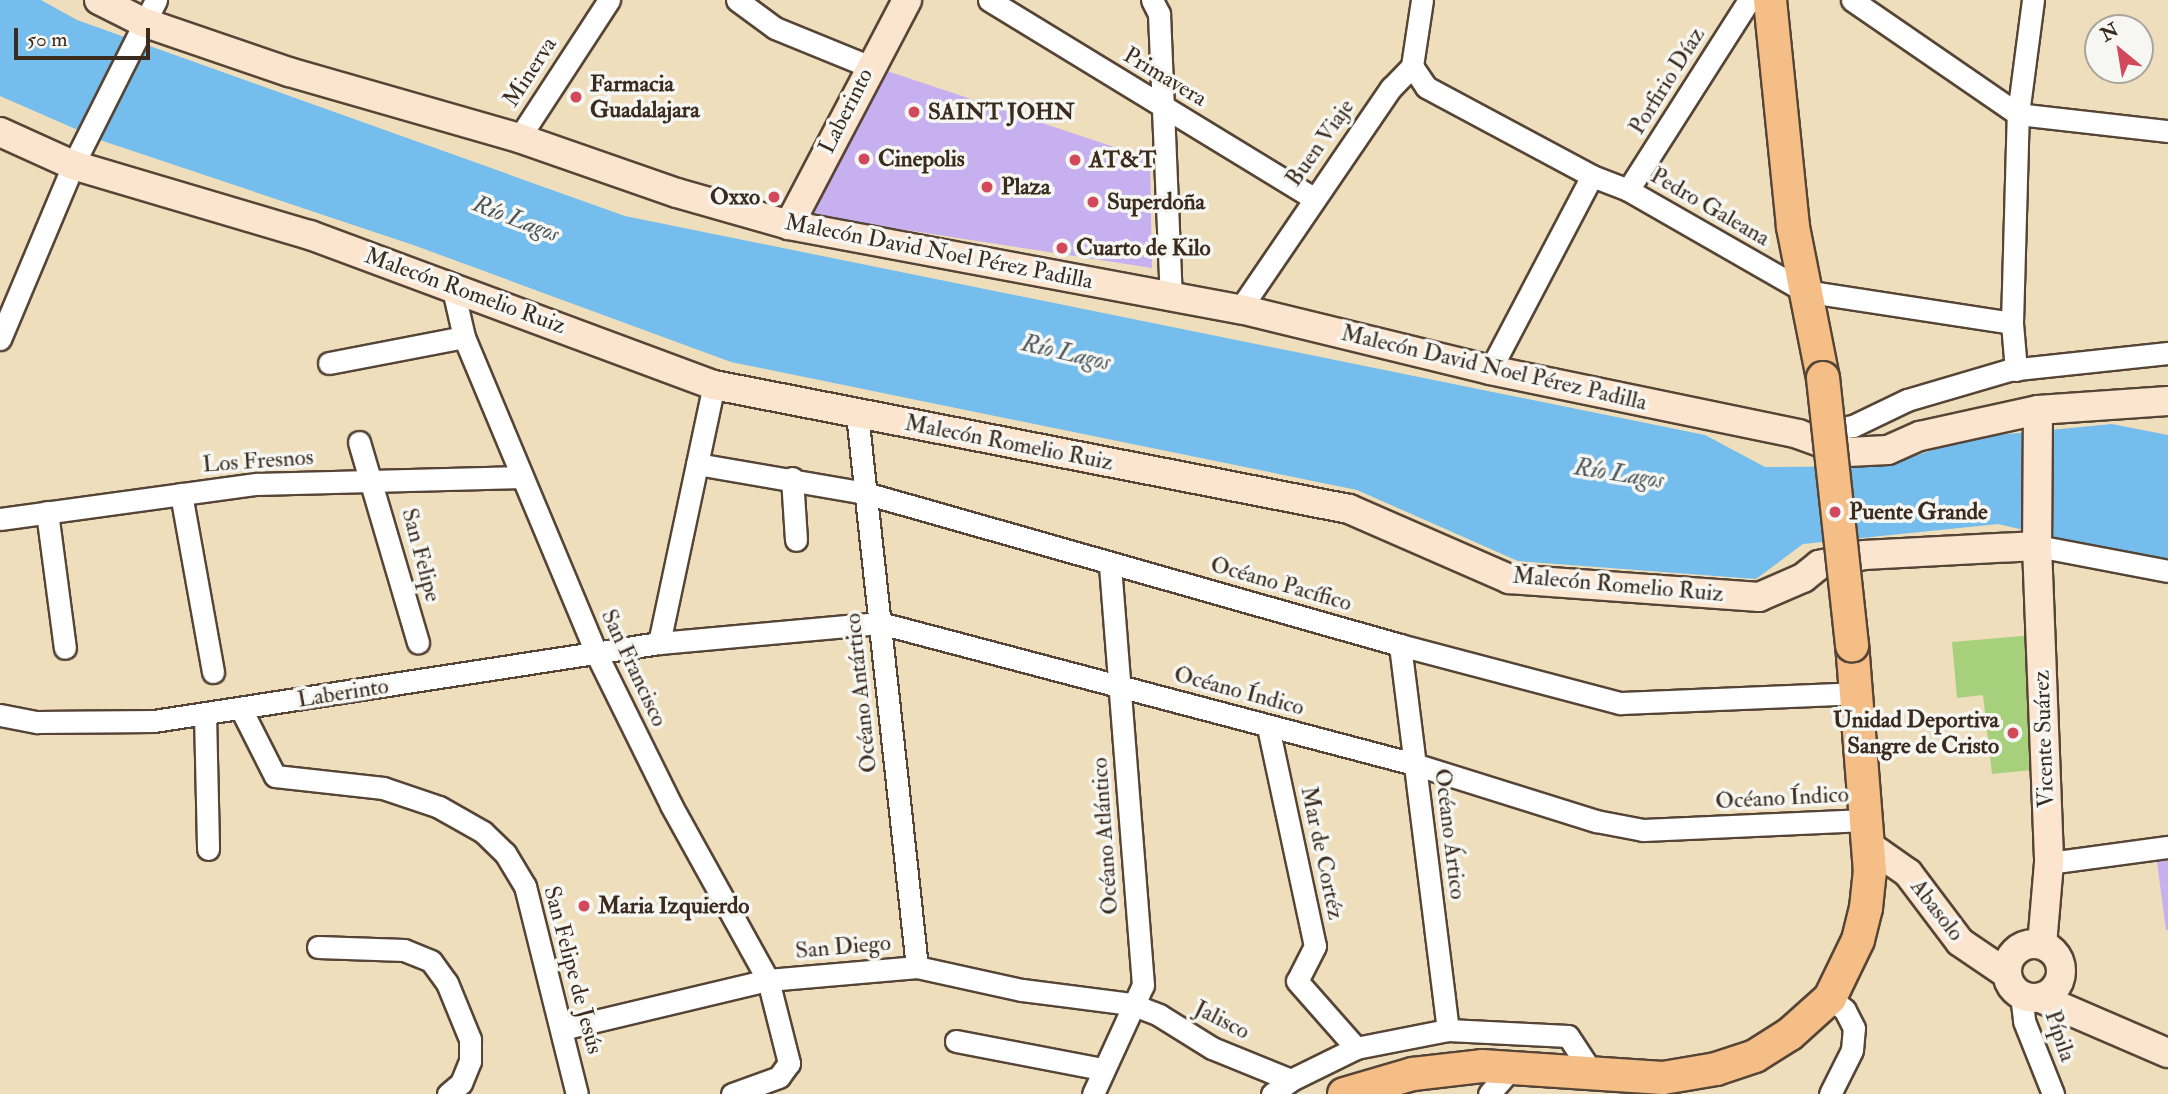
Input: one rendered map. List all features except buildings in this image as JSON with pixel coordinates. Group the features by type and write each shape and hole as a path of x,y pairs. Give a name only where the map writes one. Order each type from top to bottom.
{"main road":[{"path":"1344,1094 1413,1074 1482,1066 1663,1078 1716,1069 1755,1056 1790,1034 1830,998 1858,940 1866,908 1867,833 1857,692 1822,378 1809,299 1793,227 1770,0"},
{"path":"1792,0 1809,299"}],"street":[{"name":"Malecón David Noel Pérez Padilla","path":"99,0 289,72 519,138 677,193 789,225 1240,309 1490,370 1798,434 1848,452 1888,450 1920,436 2036,417 2168,401"},
{"name":"Minerva","path":"519,138 609,0"},
{"path":"737,0 775,28 868,66"},
{"name":"Laberinto","path":"789,225 868,66 906,0"},
{"name":"Primavera","path":"989,0 1313,198"},
{"path":"1152,0 1159,14 1171,296"},
{"name":"Porfirio Díaz","path":"1628,190 1749,0"},
{"path":"1852,0 2018,114 2168,131"},
{"path":"2016,370 2012,323 2018,114 2033,0"},
{"name":"Buen Viaje","path":"1240,309 1313,198 1412,66 1415,3"},
{"path":"0,339 78,156 145,19"},
{"name":"Pedro Galeana","path":"1412,66 1426,87 1592,176 1628,190 1809,299 2012,323"},
{"name":"Malecón Romelio Ruiz","path":"0,132 78,156 452,285 714,384 1349,509 1509,579 1759,597 1803,578 1819,565 1864,555 2036,540"},
{"path":"1490,370 1592,176"},
{"name":"San Francisco","path":"452,285 464,337 597,655 671,805 768,980 789,1063 779,1077 732,1094"},
{"path":"329,363 464,337"},
{"path":"1798,434 1853,426 1907,400 2016,370 2168,353"},
{"path":"659,643 714,384"},
{"name":"Océano Antártico","path":"857,414 917,967"},
{"name":"Vicente Suárez","path":"2036,417 2036,540 2049,863 2042,944"},
{"name":"San Felipe","path":"359,442 374,481 418,643"},
{"name":"Océano Pacífico","path":"697,464 792,478 865,493 1400,645 1620,703 1857,692"},
{"name":"Los Fresnos","path":"0,519 257,484 522,477"},
{"path":"792,478 796,540"},
{"path":"181,494 213,672"},
{"path":"47,512 65,648"},
{"path":"2036,540 2168,571"},
{"name":"Océano Atlántico","path":"1093,1094 1131,1004 1143,985 1110,563"},
{"name":"Océano Índico","path":"597,655 659,643 880,623 1414,764 1596,821 1643,830 1867,833"},
{"name":"Océano Ártico","path":"1400,645 1448,1030"},
{"name":"Laberinto","path":"0,715 37,722 155,721 597,655"},
{"name":"San Felipe de Jesús","path":"241,709 275,776 383,788 439,807 483,832 505,853 525,886 577,1094"},
{"path":"205,713 208,849"},
{"name":"Mar de Cortéz","path":"1268,727 1315,946 1297,981 1356,1048"},
{"name":"Abasolo","path":"1867,833 1908,873 1960,942 2023,989 2168,1053"},
{"path":"2049,863 2168,847"},
{"path":"2042,944 2056,954 2062,971 2056,988 2023,989 2017,949 2042,944"},
{"path":"318,947 404,950 430,961 447,983 470,1039 470,1061 461,1083 448,1094"},
{"name":"San Diego","path":"562,1029 768,980 917,967 1022,990 1131,1004"},
{"name":"Pípila","path":"2023,989 2024,1021 2053,1094"},
{"path":"1830,998 1845,1010 1854,1028 1852,1050 1830,1094"},
{"name":"Jalisco","path":"1131,1004 1159,1016 1212,1048 1290,1080"},
{"path":"1272,1094 1290,1080 1356,1048 1448,1030 1568,1036 1593,1074"},
{"path":"956,1041 1102,1069"},
{"path":"1489,1094 1511,1069"}],"green space":[{"name":"Unidad Deportiva Sangre de Cristo","path":"2034,635 2040,769 1992,774 1983,695 1957,698 1952,642"}],"water":[{"name":"Río Lagos","path":"0,0 41,0 77,20 625,216 1705,435 1765,467 1887,466 1966,438 2112,424 2168,435 2168,563 1998,524 1803,544 1756,579 1518,561 1357,490 731,362 416,246 103,141 0,96"}],"place":[{"name":"Farmacia Guadalajara","path":"576,97"},
{"name":"SAINT JOHN","path":"914,112"},
{"name":"Cinepolis","path":"864,159"},
{"name":"AT&T","path":"1075,160"},
{"name":"Plaza","path":"987,187"},
{"name":"Oxxo","path":"774,197"},
{"name":"Superdoña","path":"1093,202"},
{"name":"Cuarto de Kilo","path":"1062,248"},
{"name":"Puente Grande","path":"1835,512"},
{"name":"Unidad Deportiva Sangre de Cristo","path":"2013,733"},
{"name":"Maria Izquierdo","path":"584,906"}]}
